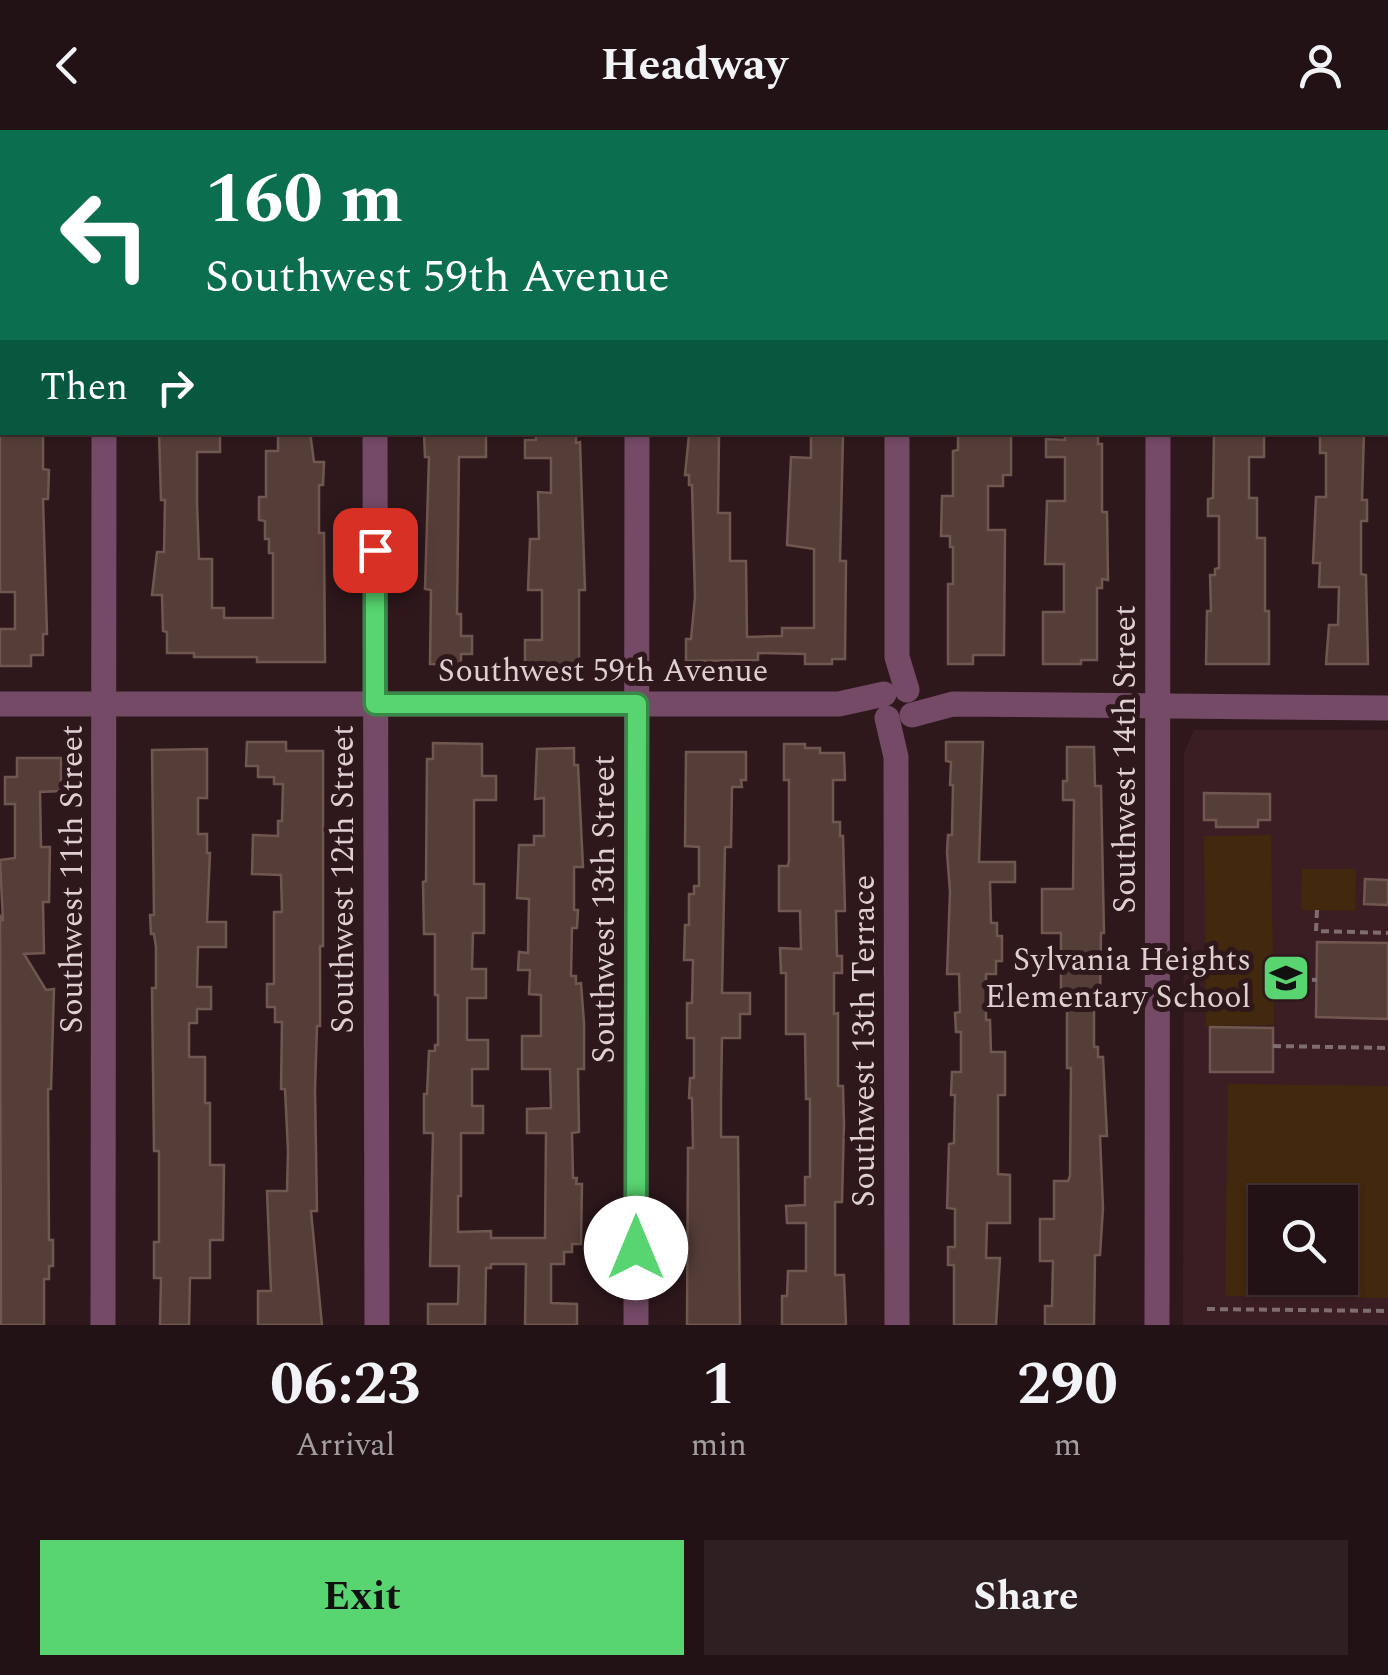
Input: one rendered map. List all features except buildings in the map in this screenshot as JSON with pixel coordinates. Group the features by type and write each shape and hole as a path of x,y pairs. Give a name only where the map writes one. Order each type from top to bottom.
{"street":[{"name":"Southwest 11th Street","path":"103,1325 104,435"},
{"name":"Southwest 12th Street","path":"376,435 377,1325"},
{"name":"Southwest 13th Street","path":"636,435 636,1325"},
{"name":"Southwest 13th Terrace","path":"897,435 897,657 887,681 897,705 903,743 896,756 897,1325"},
{"name":"Southwest 14th Street","path":"1157,1325 1158,435"},
{"name":"Southwest 59th Avenue","path":"0,704 845,704 858,710 936,698 948,704 1388,708"}],"path":[{"path":"1317,910 1316,931 1388,933"},
{"path":"1273,978 1317,980"},
{"path":"1273,1046 1388,1048"},
{"path":"1207,1310 1388,1311"}],"shaded area":[{"name":"Sylvania Heights Elementary School","path":"1194,730 1388,730 1388,1325 1183,1325 1184,753"},
{"path":"1271,835 1274,1025 1206,1026 1204,836"},
{"path":"1302,869 1356,869 1355,911 1301,910"},
{"path":"1228,1084 1388,1086 1388,1298 1225,1296"}],"place":[{"name":"Sylvania Heights Elementary School","path":"1286,978"}],"route":[{"path":"375,550 375,704 637,704 636,1248"}]}
